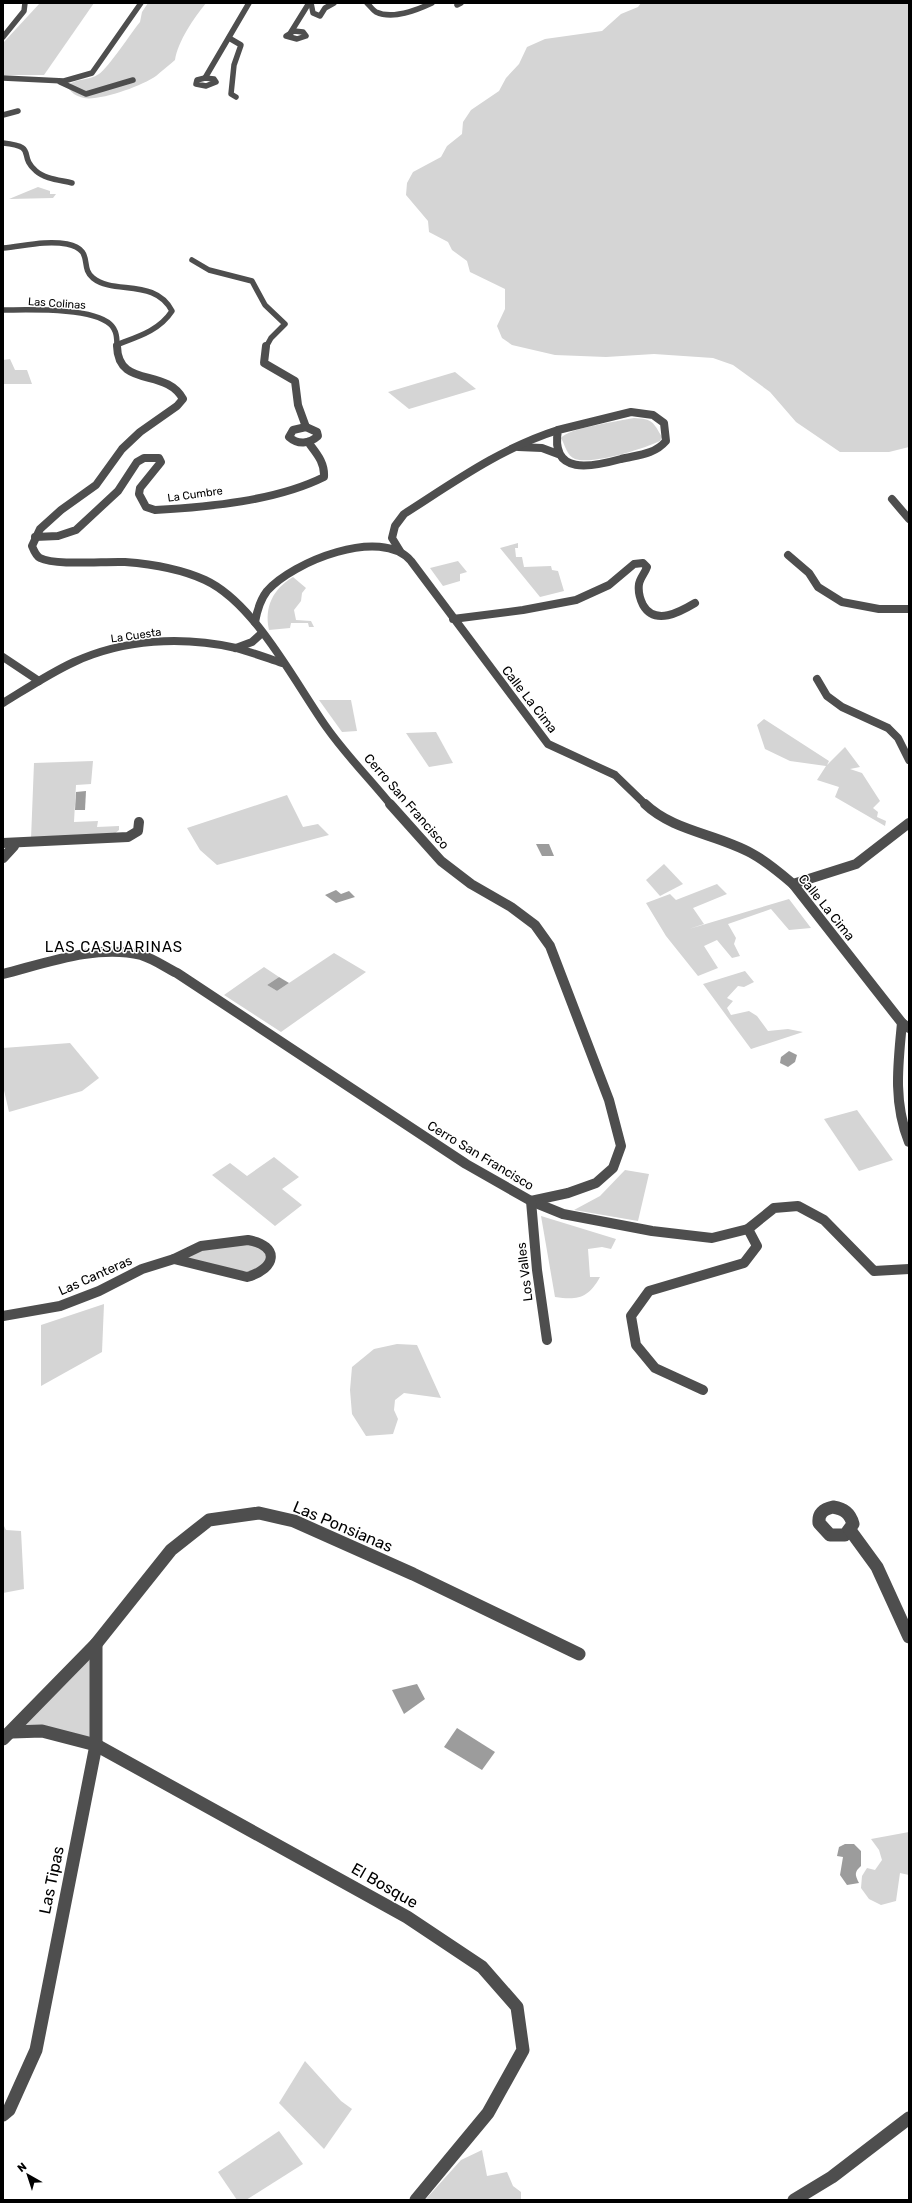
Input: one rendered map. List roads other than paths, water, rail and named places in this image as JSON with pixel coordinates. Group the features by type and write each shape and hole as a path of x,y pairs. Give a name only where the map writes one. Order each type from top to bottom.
{"street":[{"path":"3,37 24,12 25,3"},
{"path":"3,78 58,81 79,78 96,70 141,3"},
{"path":"205,78 249,3"},
{"path":"310,3 313,13 320,16 325,8 334,3"},
{"path":"291,32 310,3"},
{"path":"366,3 376,12 402,14 414,12 432,3"},
{"path":"229,38 241,45 241,50 234,65 231,94 236,97"},
{"path":"58,81 86,94 132,80"},
{"path":"3,115 18,111"},
{"path":"3,143 20,145 26,149 27,161 34,171 72,183"},
{"path":"3,248 50,244 76,247 83,251 86,256 87,273 90,277 100,282 152,293 164,299 171,305 172,311 168,319 116,345 119,363 122,367 135,374 171,384 180,392 183,400 177,406 140,432 122,449 96,485 61,510 40,529 35,537"},
{"path":"192,260 209,270 252,281 265,305 283,321 285,324 283,329 270,339 263,358 264,363 295,381 298,405 306,428"},
{"name":"Las Colinas","path":"3,310 46,311 92,315 104,320 112,326 116,333 116,345"},
{"path":"400,551 392,538 395,526 404,514 511,447 558,430 630,412 643,412 653,415 664,424 666,441 662,447 651,452 590,468 576,466 564,461 558,454 542,448 511,447"},
{"path":"306,428 315,430 318,434 316,439 308,442 294,441 289,434 293,430 306,428"},
{"path":"558,430 556,438 558,454"},
{"name":"La Cumbre","path":"35,537 58,536 76,530 118,491 137,462 144,458 159,458 161,462 140,488 139,494 146,507 155,510 243,499 310,485 324,477 325,471 324,464 308,442"},
{"path":"892,499 909,519"},
{"name":"Cerro San Francisco","path":"3,974 68,958 109,953 140,955 177,972 466,1164 531,1201 568,1193 596,1183 613,1168 621,1146 609,1100 550,946 536,925 511,907 471,884 441,861 418,837 328,729 255,622 232,597 219,587 202,579 172,569 141,563 52,561 40,558 34,552 32,546 35,537"},
{"path":"255,622 259,603 270,589 308,563 332,554 358,548 387,548 400,551"},
{"name":"Calle La Cima","path":"400,551 412,563 548,744 615,775 625,783 644,805 668,820 750,852 772,866 793,884 905,1026"},
{"path":"788,555 809,573 818,587 842,602 879,609 909,609"},
{"path":"453,619 523,610 576,600 609,585 634,564 643,563 647,567 639,583 639,593 644,607 650,613 659,617 671,616 695,603"},
{"path":"236,648 252,642 262,633"},
{"name":"La Cuesta","path":"3,703 75,662 102,651 130,644 186,641 236,648 282,663"},
{"path":"3,657 39,682"},
{"path":"817,679 827,696 842,707 888,728 898,738 909,760"},
{"path":"7,843 128,837 138,831 139,822"},
{"path":"793,884 856,864 909,823"},
{"path":"3,858 13,849 14,846 7,843"},
{"path":"905,1026 896,1095 904,1132 909,1142"},
{"path":"531,1201 563,1214 652,1230 712,1238 748,1228 774,1208 798,1206 824,1220 874,1271 909,1269"},
{"name":"Los Valles","path":"531,1201 537,1270 547,1340"},
{"path":"703,1390 655,1368 636,1345 631,1316 649,1291 744,1263 757,1246 748,1228"},
{"name":"Las Canteras","path":"3,1316 60,1306 99,1291 142,1269 174,1260 201,1246 248,1240 259,1242 267,1247 271,1254 271,1261 268,1267 258,1274 247,1277 174,1260"},
{"name":"Las Ponsianas","path":"8,1736 96,1644 171,1550 209,1520 259,1513 294,1521 413,1574 579,1654"},
{"path":"850,1530 864,1545 878,1566 909,1637"},
{"name":"Las Tipas","path":"3,2115 9,2110 36,2050 96,1745 96,1644"},
{"name":"El Bosque","path":"8,1736 42,1731 96,1745 407,1917 482,1967 517,2007 523,2050 488,2114 416,2200"},
{"path":"794,2200 832,2178 909,2118"}],"district":[{"name":"LAS CASUARINAS","path":"114,947"}]}
